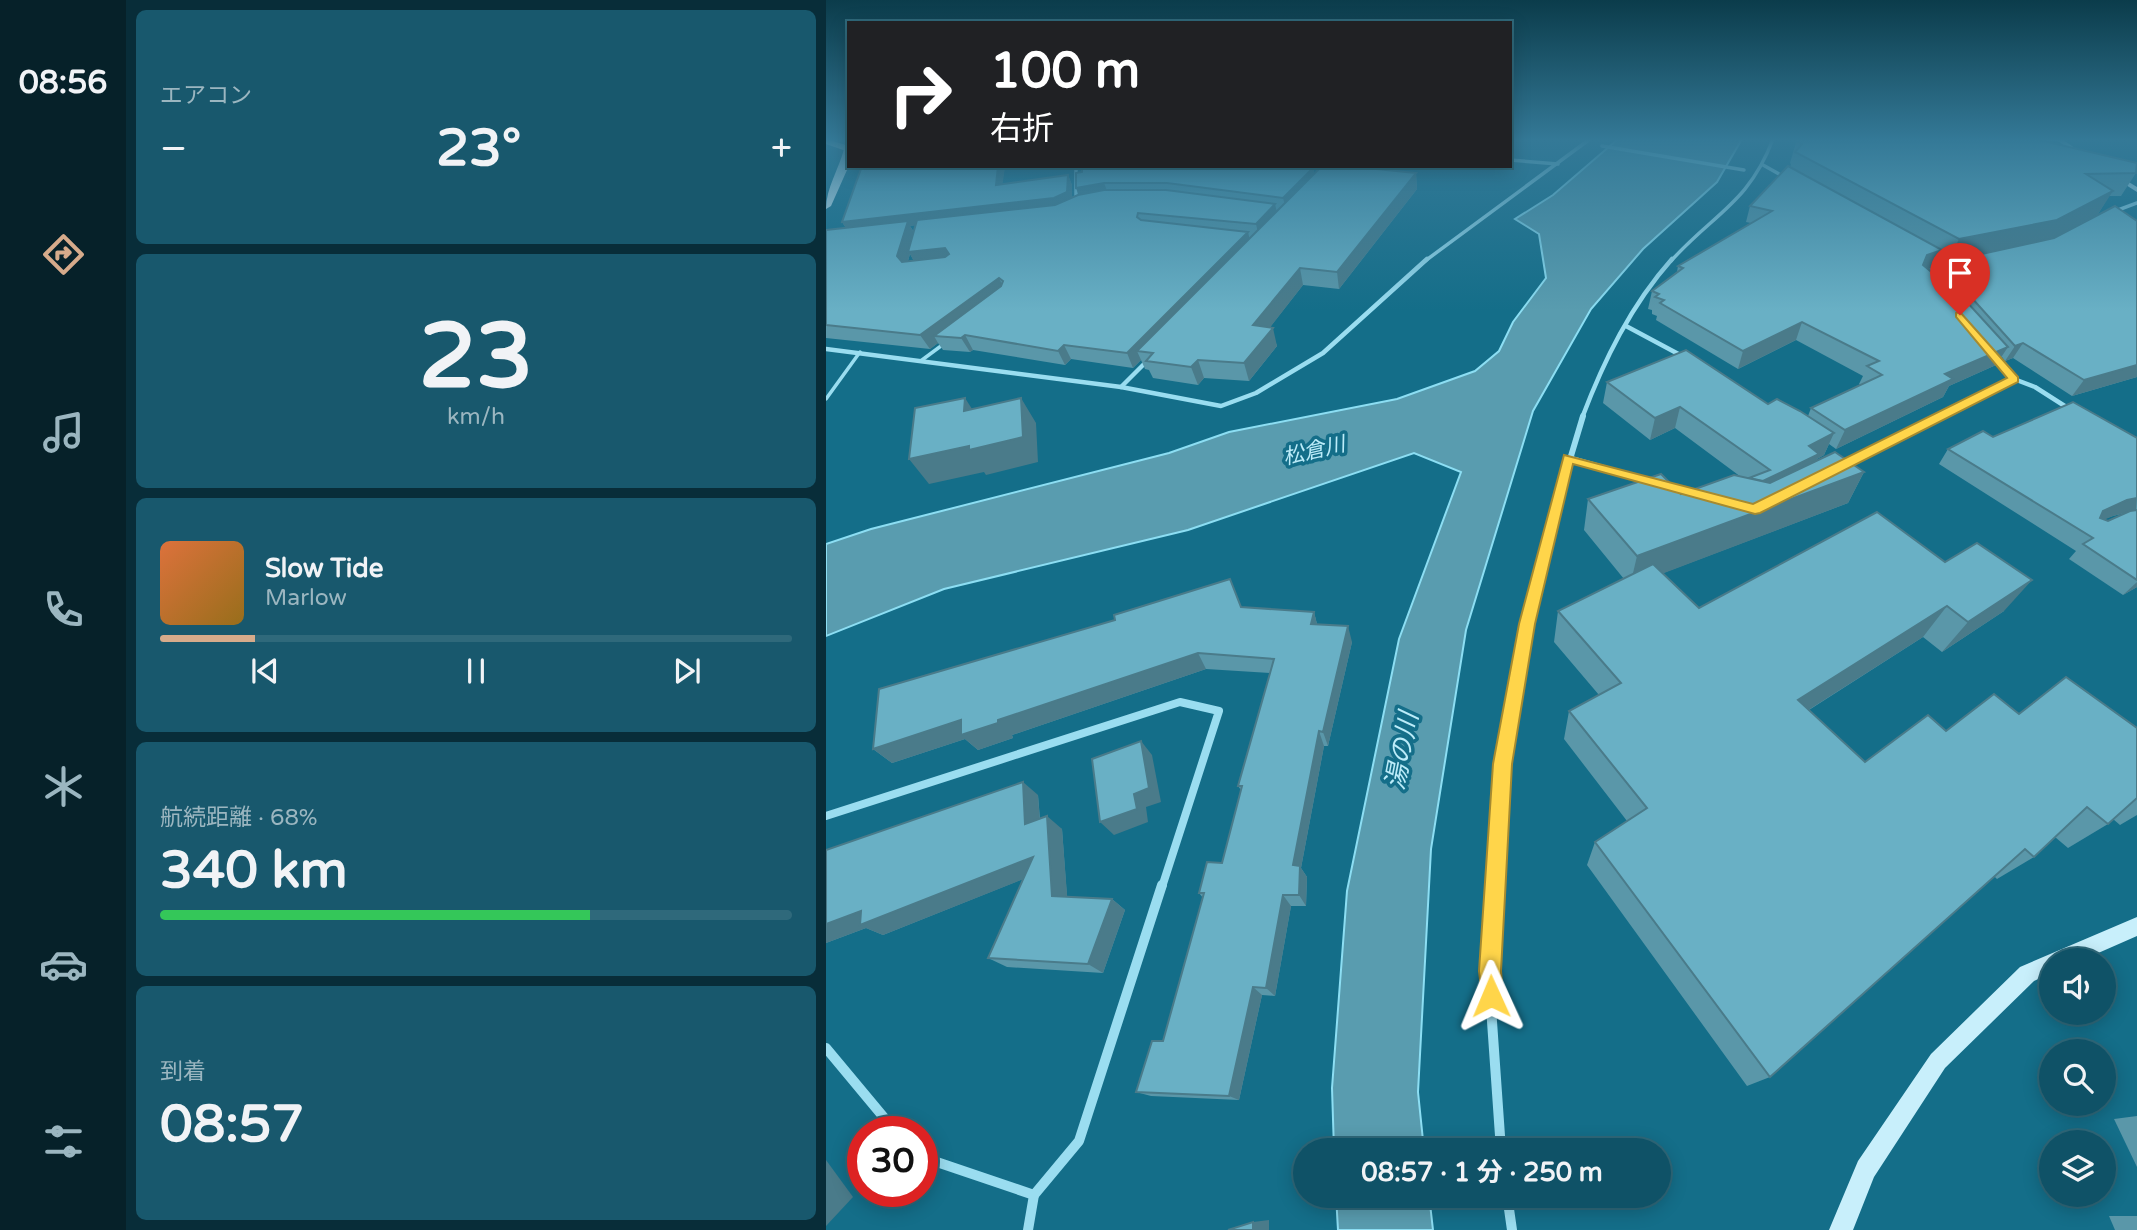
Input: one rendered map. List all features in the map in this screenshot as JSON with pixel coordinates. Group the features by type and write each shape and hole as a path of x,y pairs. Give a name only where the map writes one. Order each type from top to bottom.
{"street":[{"path":"1071,208 1076,202 1076,196"},
{"path":"826,349 1121,387 1221,407 1256,393 1323,353 1422,263 1512,196"},
{"path":"1500,1138 1490,971 1502,764 1527,624 1568,458 1608,356 1660,273 1724,218 1743,196"},
{"path":"1076,202 1088,200"},
{"path":"2102,217 2137,203"},
{"path":"1626,326 1692,362"},
{"path":"1121,387 1159,348"},
{"path":"1991,352 2014,379 2035,387 2080,416"},
{"path":"1835,469 2014,379"},
{"path":"1835,455 1846,463"},
{"path":"1568,458 1702,495"},
{"path":"826,816 1180,702 1219,711 1079,1141 1034,1195 1028,1230"},
{"path":"2087,948 2137,926"},
{"path":"1840,1230 1866,1169 1938,1061 2027,974 2039,969"},
{"path":"826,1048 883,1116"},
{"path":"938,1162 1034,1195"},
{"path":"1508,1208 1511,1230"}],"lane":[{"path":"922,360 953,336"},
{"path":"826,399 860,352"}],"water":[{"path":"1551,196 1701,196 1643,249 1591,309 1533,411 1466,630 1431,849 1418,1092 1423,1138 1334,1138 1332,1088 1347,891 1399,639 1461,472 1414,453 1188,530 944,589 826,636 826,544 871,529 1169,453 1229,432 1397,399 1475,371 1499,351 1513,322 1546,278 1539,234 1515,219"},
{"path":"1337,1208 1430,1208 1433,1230 1338,1230"}],"building":[{"path":"851,196 1057,196 1054,198 842,222"},
{"path":"1075,196 1216,196 1275,204 1256,224 1138,213 1137,217 1141,220 1248,232 1127,353 1064,345 1058,351 965,335 961,338 934,336 1001,286 1003,281 999,278 920,335 826,325 826,230 908,221 897,256 902,262 945,257 949,254 945,248 908,252 917,220 1055,205"},
{"path":"1292,196 1397,196 1337,272 1300,268 1253,325 1273,328 1244,363 1198,360 1191,367 1146,361 1153,353 1137,351"},
{"path":"1759,196 1844,196 1942,250 1927,255 1923,265 1966,301 2008,347 1945,374 1953,379 1845,430 1811,408 1882,375 1867,366 1879,361 1802,322 1743,351 1660,303 1664,300 1655,297 1659,294 1652,291 1683,268 1678,266 1772,211 1750,206"},
{"path":"1879,196 2103,196 2057,220 1959,239"},
{"path":"2115,206 2137,221 2137,365 2084,380 2023,343 2015,346 1971,297 1932,265 2054,238"},
{"path":"1686,350 1768,404 1777,399 1834,433 1809,446 1819,454 1763,481 1749,478 1770,470 1680,407 1655,418 1607,382"},
{"path":"965,398 964,411 1021,398 1023,437 969,450 969,446 909,459 915,408"},
{"path":"2073,402 2137,438 2137,498 2103,511 2100,518 2108,521 2137,510 2137,580 2083,544 2093,538 1948,449 1983,431 1993,437"},
{"path":"1835,452 1864,472 1637,556 1588,499 1661,474 1681,494 1734,475 1770,483"},
{"path":"1877,512 1945,562 1977,543 2032,580 1968,622 1947,606 1798,700 1865,762 1928,715 1946,731 1994,694 2019,714 2066,677 2137,728 2137,798 2108,824 2087,807 2034,857 2025,849 1770,1077 1595,842 1647,808 1569,711 1621,683 1558,611 1653,564 1699,608"},
{"path":"1230,579 1241,607 1314,612 1311,624 1348,626 1323,732 1319,731 1293,865 1300,866 1299,895 1283,895 1266,988 1253,987 1229,1096 1136,1092 1152,1041 1163,1041 1204,893 1199,893 1207,862 1222,863 1242,786 1238,786 1274,659 1198,653 961,735 961,720 873,749 879,689 1115,620 1114,615"},
{"path":"1141,741 1149,788 1134,794 1137,809 1100,822 1092,759"},
{"path":"1023,782 1025,824 1047,816 1052,896 1112,899 1088,964 988,958 1033,857 860,925 861,911 826,924 826,850"},
{"path":"1253,1222 1253,1230 1228,1230"}],"route":[{"path":"1491,996 1490,971 1502,764 1527,624 1568,458 1755,509 2014,379 1960,315"}],"water label":[{"name":"松倉川","path":"1314,451"},
{"name":"湯の川","path":"1402,751"}]}
